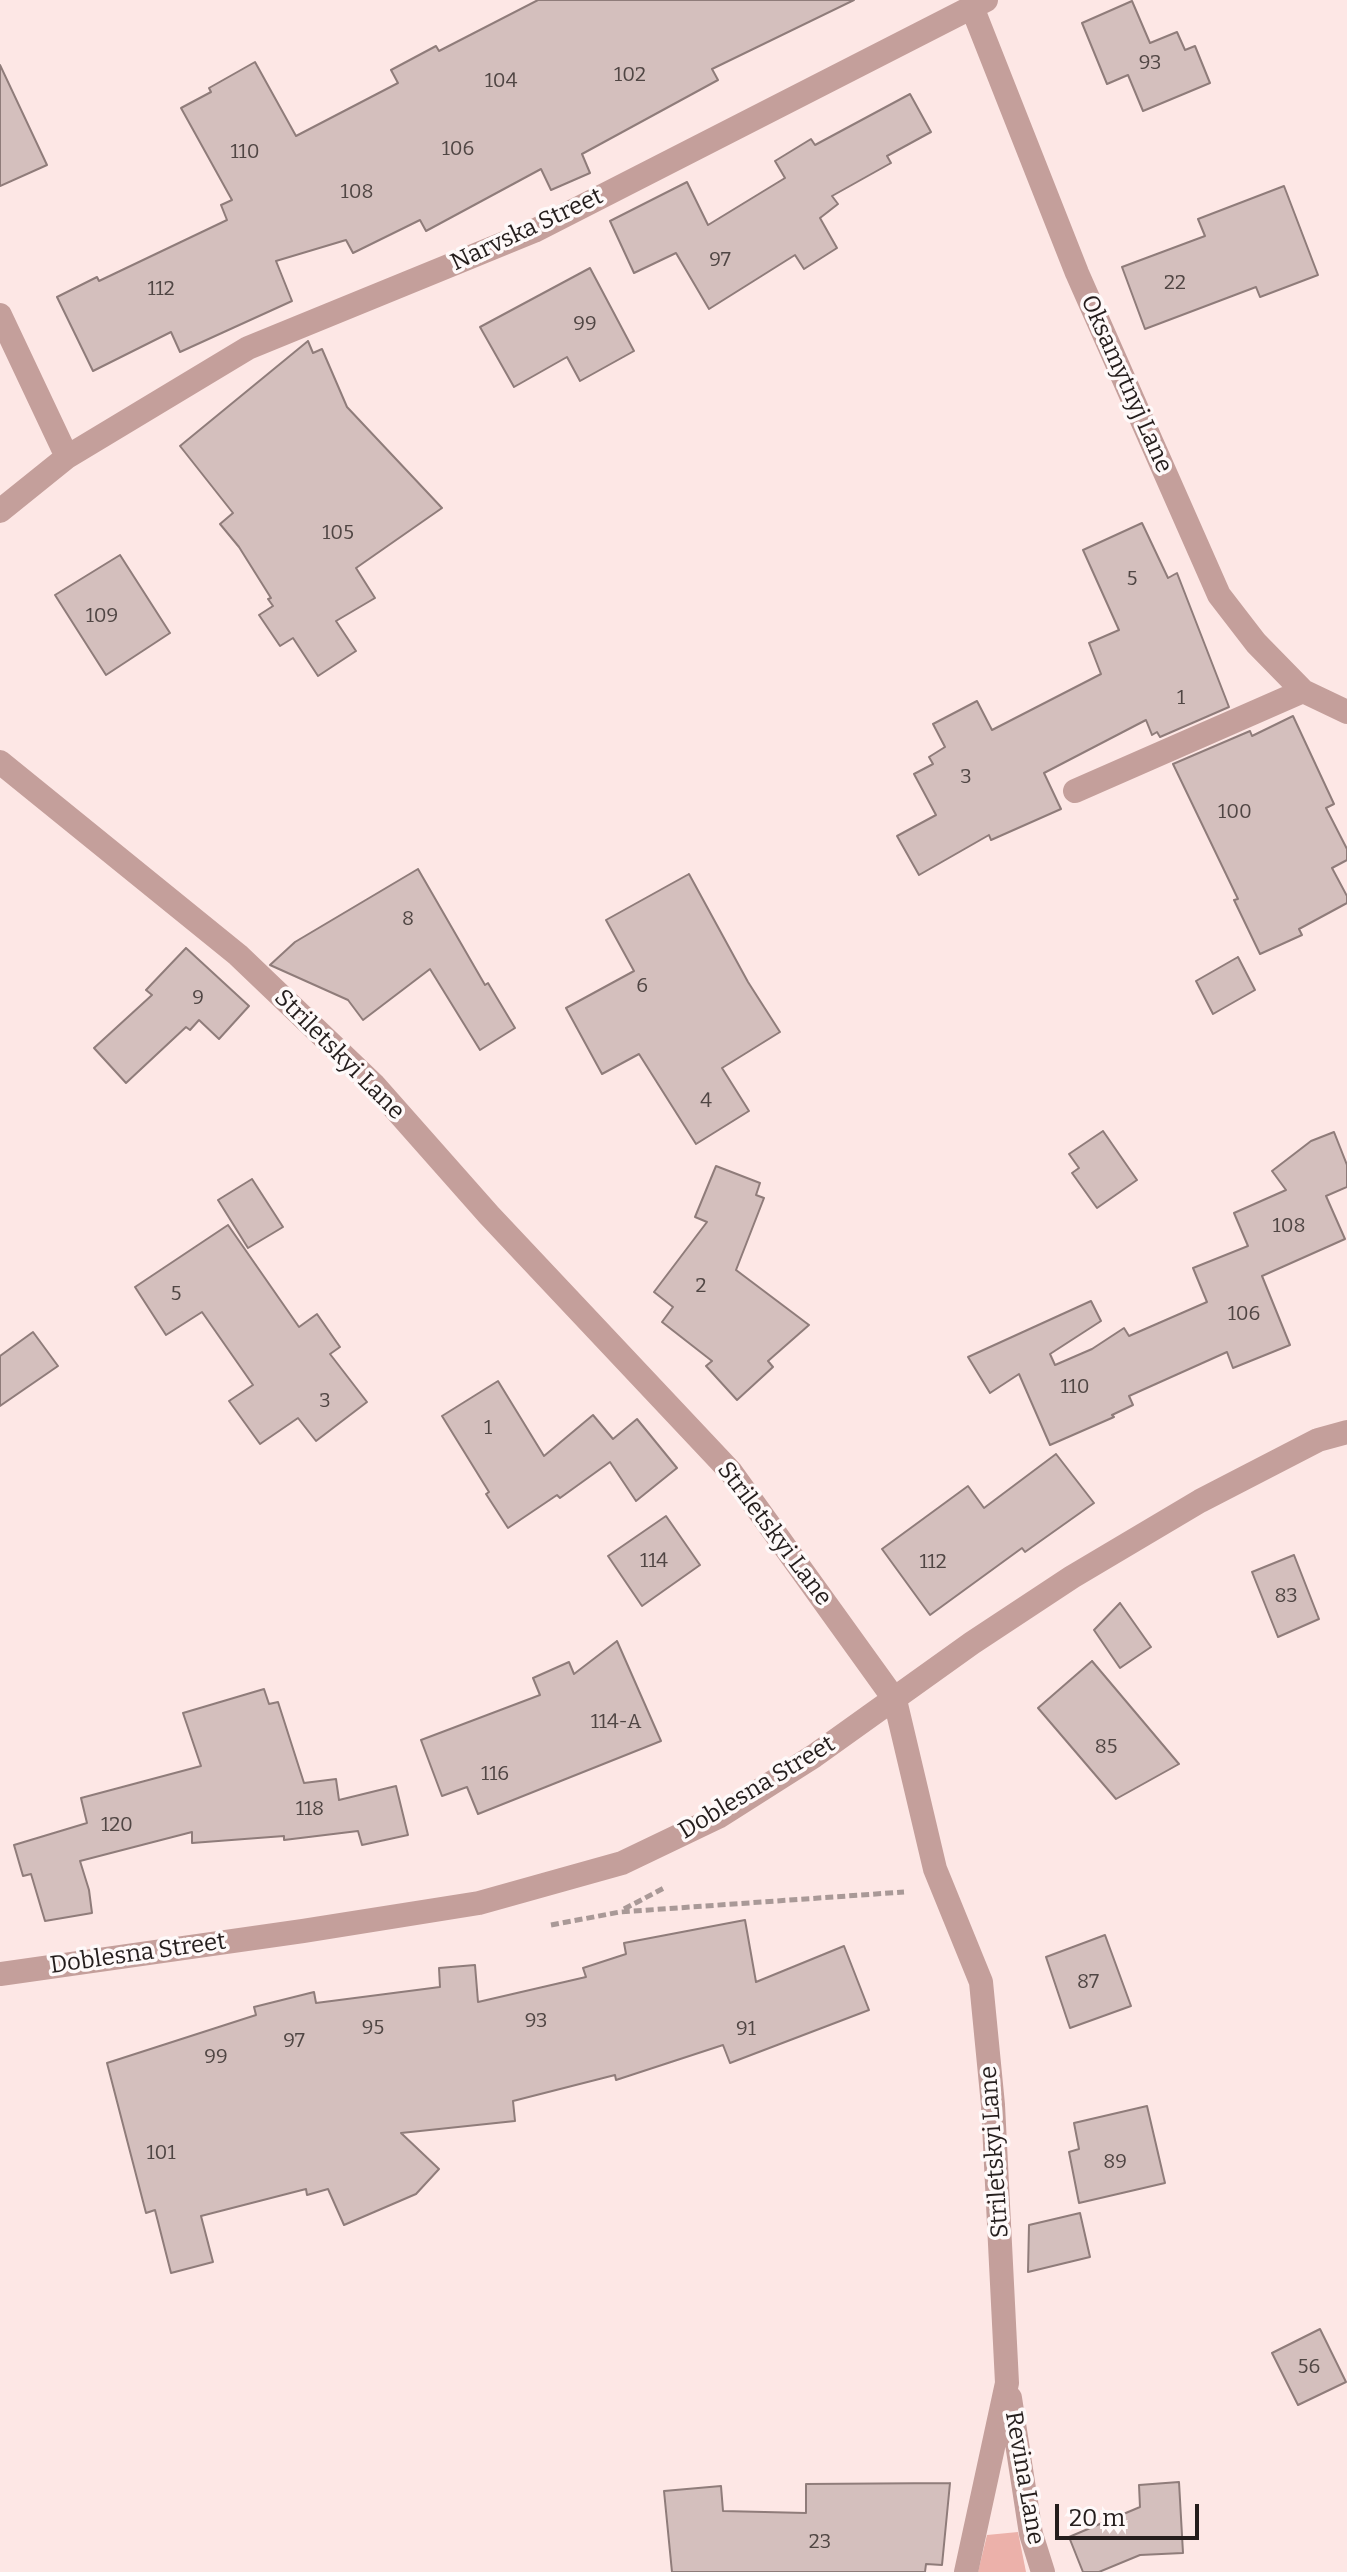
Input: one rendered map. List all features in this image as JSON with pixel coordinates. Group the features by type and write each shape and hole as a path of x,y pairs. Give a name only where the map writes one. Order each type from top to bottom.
{"street":[{"name":"Narvska Street","path":"0,511 67,457 248,348 534,231 979,4"},
{"name":"Oksamytnyj Lane","path":"979,4 1077,273 1219,595 1256,643 1303,691 1347,712"},
{"path":"0,315 67,457"},
{"path":"1075,791 1303,691"},
{"name":"Striletskyi Lane","path":"0,762 238,955 374,1085 489,1215 731,1472 895,1700 935,1869 981,1982 993,2105 1007,2383 966,2572"},
{"name":"Doblesna Street","path":"0,1974 479,1903 622,1863 718,1817 814,1756 1059,1585 1200,1501 1318,1440 1347,1432"},
{"name":"Revina Lane","path":"1007,2383 1031,2534 1043,2572"}],"shaded area":[{"path":"1018,2532 1026,2572 978,2572 987,2535"}],"building":[{"path":"538,0 854,0 712,69 718,80 582,154 590,173 551,190 541,169 426,231 420,220 353,253 346,240 276,261 292,301 180,352 171,332 93,371 57,297 97,277 99,281 227,220 221,205 232,200 181,108 255,62 296,136 398,83 391,70 436,46 439,51"},
{"path":"1132,1 1150,43 1177,32 1185,50 1195,46 1210,83 1143,111 1128,75 1107,84 1082,23"},
{"path":"0,65 47,165 0,186"},
{"path":"910,94 931,132 887,156 891,163 832,196 838,204 820,218 837,248 804,269 795,255 709,309 676,253 634,273 610,221 687,182 708,225 785,178 775,161 811,139 815,145"},
{"path":"1284,186 1318,275 1260,297 1256,287 1145,329 1122,267 1205,236 1198,219"},
{"path":"590,268 634,351 580,381 567,357 514,387 480,327"},
{"path":"308,341 313,353 322,349 347,407 442,508 356,568 375,598 336,621 356,651 318,676 293,638 280,646 259,615 273,606 268,599 271,598 239,547 220,524 233,513 180,446"},
{"path":"1142,523 1168,578 1177,573 1229,707 1160,737 1157,732 1152,735 1146,720 1044,773 1061,809 991,840 989,835 919,875 897,836 936,815 914,774 933,764 929,757 945,747 933,724 977,701 992,730 1101,674 1089,643 1119,630 1083,550"},
{"path":"120,555 170,633 106,675 55,595"},
{"path":"1293,716 1334,804 1326,808 1347,849 1347,860 1332,868 1347,896 1347,903 1299,929 1302,935 1260,954 1234,900 1238,899 1173,764 1250,731 1252,736"},
{"path":"418,869 485,985 488,983 515,1028 480,1050 430,969 363,1020 348,1000 270,965 295,942"},
{"path":"689,874 748,982 780,1032 722,1068 749,1111 696,1144 639,1054 602,1074 566,1008 634,971 606,920"},
{"path":"186,948 249,1006 219,1039 199,1020 190,1030 186,1027 126,1083 94,1048 152,995 146,990"},
{"path":"1238,957 1255,990 1213,1014 1196,981"},
{"path":"1103,1131 1137,1180 1097,1208 1072,1173 1079,1168 1069,1154"},
{"path":"1334,1132 1347,1165 1347,1187 1326,1196 1345,1239 1262,1276 1290,1345 1233,1368 1227,1352 1129,1396 1133,1405 1112,1415 1114,1417 1050,1445 1019,1374 990,1393 968,1357 1091,1301 1101,1321 1050,1354 1055,1365 1092,1349 1124,1328 1129,1336 1207,1302 1193,1268 1248,1246 1234,1213 1286,1190 1272,1171 1311,1141"},
{"path":"716,1166 760,1183 756,1195 764,1198 736,1270 809,1325 768,1361 773,1367 737,1400 706,1366 712,1361 662,1322 673,1307 654,1292 707,1222 695,1217"},
{"path":"252,1179 283,1227 248,1248 218,1200"},
{"path":"228,1225 299,1327 317,1314 340,1347 330,1354 367,1402 316,1441 298,1418 260,1444 229,1401 253,1385 202,1312 166,1335 135,1287"},
{"path":"33,1332 58,1366 0,1406 0,1356"},
{"path":"498,1381 544,1456 593,1415 613,1439 637,1419 677,1468 636,1501 610,1462 560,1498 557,1495 508,1528 442,1416"},
{"path":"1056,1454 1094,1503 1025,1552 1022,1548 930,1615 882,1549 968,1486 984,1508"},
{"path":"666,1516 700,1565 642,1606 608,1556"},
{"path":"1294,1555 1319,1619 1278,1637 1252,1572"},
{"path":"1120,1603 1151,1647 1120,1668 1094,1630"},
{"path":"617,1641 661,1741 478,1814 467,1787 442,1796 421,1740 540,1695 533,1678 569,1662 574,1674"},
{"path":"1092,1661 1179,1764 1116,1799 1038,1708"},
{"path":"264,1689 269,1704 278,1702 304,1783 336,1779 339,1800 396,1786 408,1835 362,1845 358,1831 284,1840 284,1836 192,1843 192,1832 80,1861 92,1913 45,1921 31,1874 23,1876 14,1845 87,1823 81,1798 201,1766 183,1713"},
{"path":"745,1920 756,1982 844,1946 869,2010 730,2063 723,2045 616,2080 615,2075 513,2101 515,2121 401,2133 439,2169 416,2194 344,2225 328,2189 307,2195 306,2189 201,2216 213,2262 171,2273 155,2210 146,2213 107,2063 256,2015 254,2007 314,1992 316,2003 440,1987 439,1968 475,1965 478,2002 586,1977 583,1968 626,1954 624,1943"},
{"path":"1105,1935 1131,2006 1070,2028 1046,1957"},
{"path":"1147,2106 1165,2183 1079,2203 1069,2152 1079,2149 1074,2123"},
{"path":"1080,2213 1090,2257 1028,2272 1029,2225"},
{"path":"1320,2329 1346,2382 1298,2405 1272,2353"},
{"path":"1179,2482 1183,2553 1140,2555 1099,2572 1083,2572 1069,2537 1140,2507 1139,2485"},
{"path":"950,2483 942,2565 926,2564 925,2572 672,2572 664,2491 721,2486 723,2511 806,2513 806,2484"}]}
